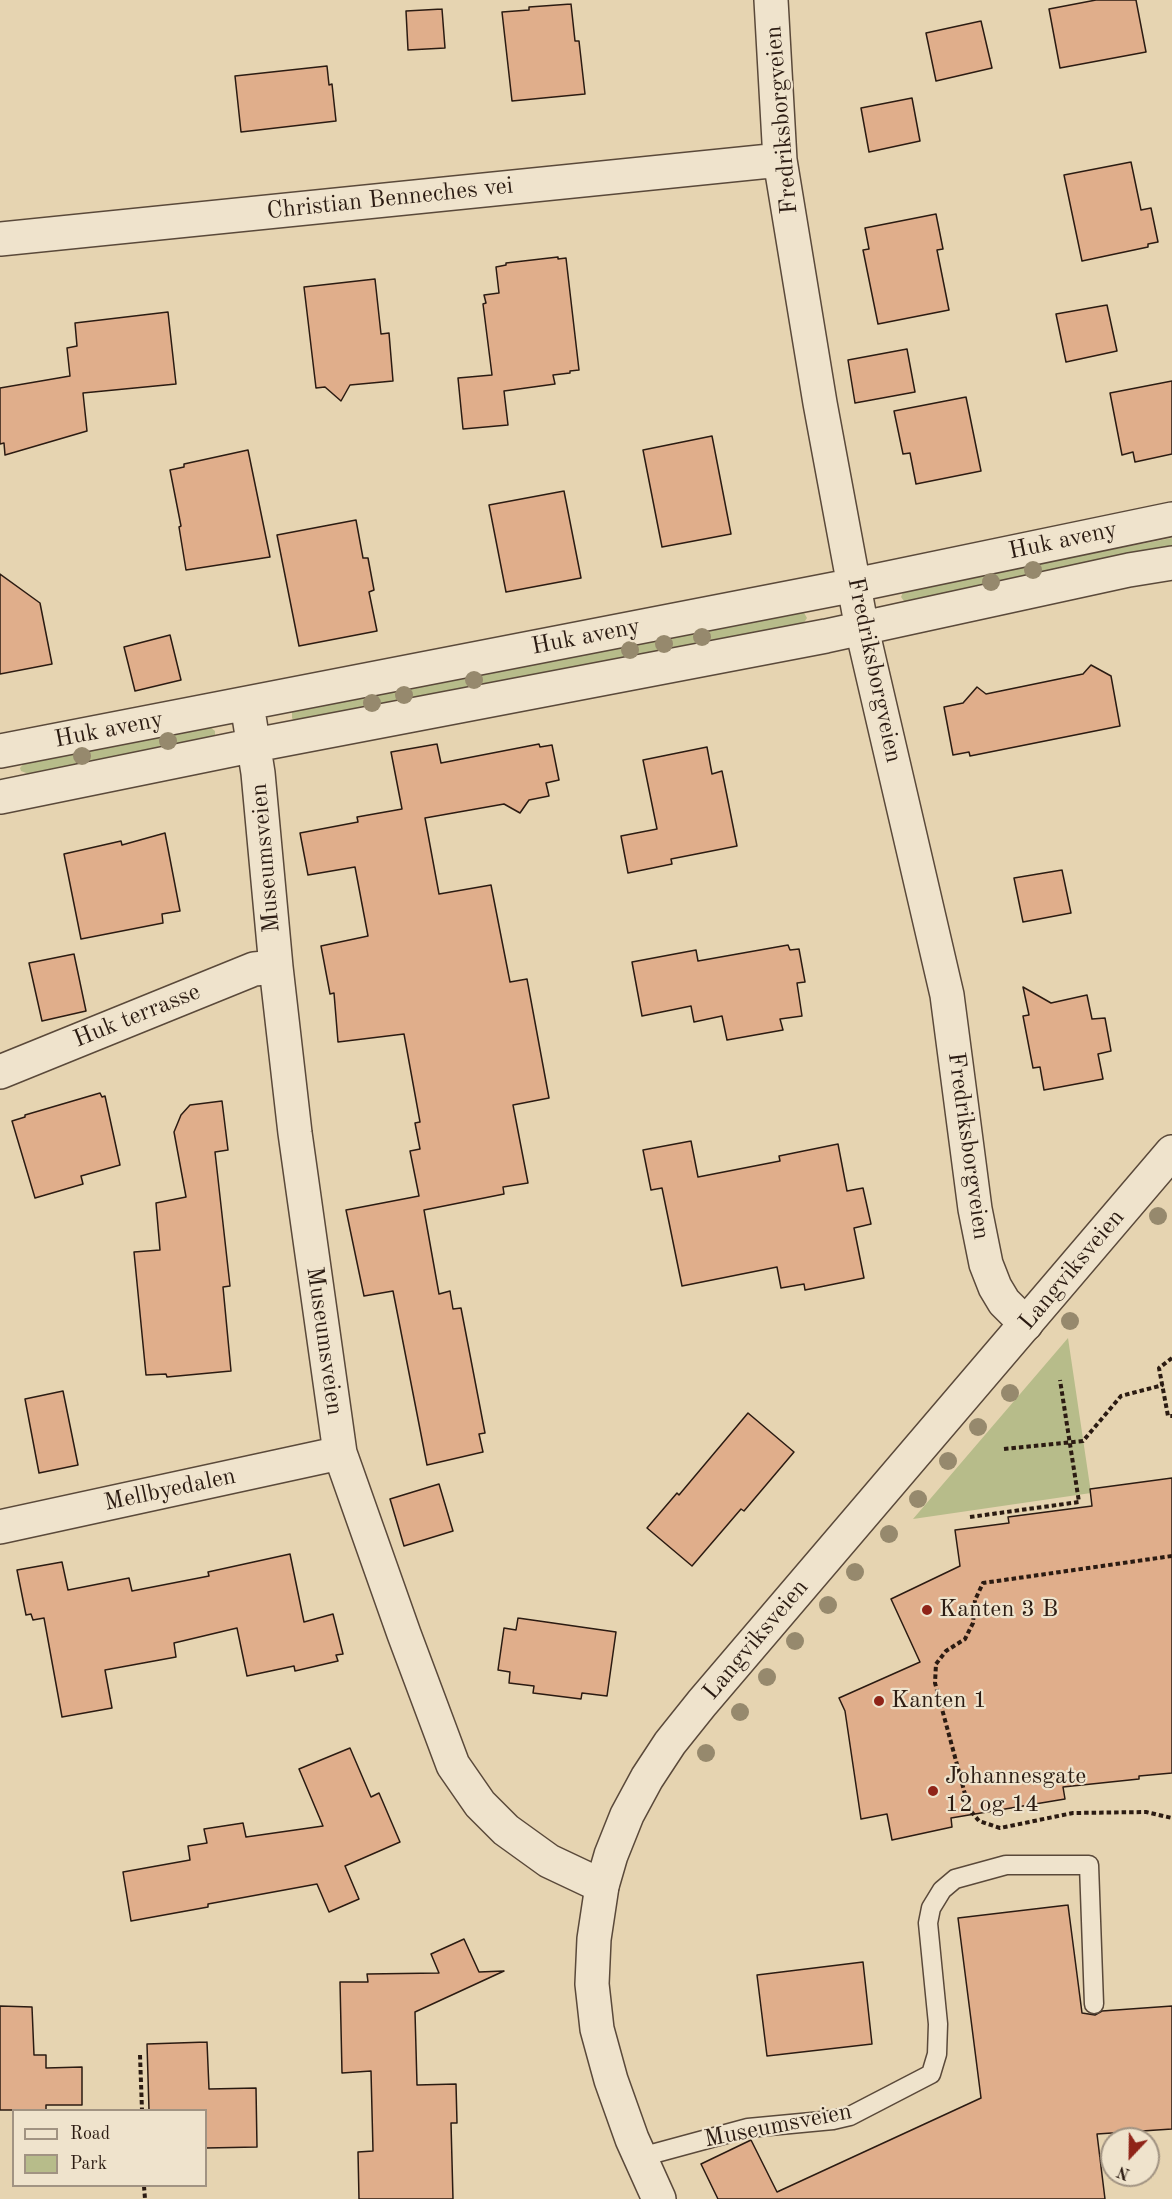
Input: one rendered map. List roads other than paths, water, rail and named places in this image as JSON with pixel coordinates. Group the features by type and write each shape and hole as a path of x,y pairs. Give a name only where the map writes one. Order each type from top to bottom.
{"street":[{"name":"Fredriksborgveien","path":"771,0 780,160 820,403 862,629 947,995 975,1209 986,1264 1004,1302 1026,1323"},
{"name":"Christian Benneches vei","path":"0,239 780,160"},
{"name":"Huk aveny","path":"0,751 855,585 1172,519"},
{"name":"Huk aveny","path":"2,787 255,745 862,629 1129,570 1172,563"},
{"name":"Museumsveien","path":"247,704 255,745 276,967 295,1133 340,1453 453,1764 480,1804 506,1830 549,1861 602,1886"},
{"name":"Huk terrasse","path":"0,1072 254,969 276,967"},
{"name":"Langviksveien","path":"659,2199 640,2157 611,2080 597,2028 592,1984 594,1939 602,1886 611,1855 627,1815 647,1778 670,1743 1026,1323 1167,1168"},
{"name":"Mellbyedalen","path":"0,1527 340,1453"}],"lane":[{"name":"Museumsveien","path":"640,2157 748,2128 833,2120 850,2116 931,2074 938,2054 938,2024 928,1923 932,1908 942,1890 954,1879 1006,1865 1089,1865 1094,2004"}],"place":[{"name":"Kanten 3 B","path":"927,1610"},
{"name":"Kanten 1","path":"879,1701"},
{"name":"Johannesgate 12 og 14","path":"933,1791"}]}
